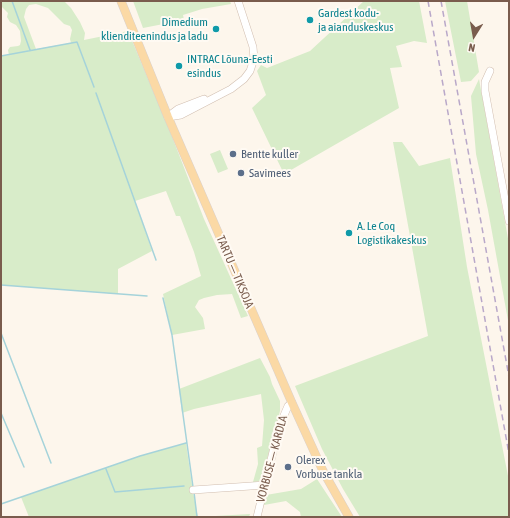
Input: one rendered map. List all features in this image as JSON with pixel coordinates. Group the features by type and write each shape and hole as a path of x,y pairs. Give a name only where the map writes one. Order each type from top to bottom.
{"main road":[{"name":"TARTU — TIKSOJA","path":"121,1 168,117 292,403 323,471 349,517"}],"street":[{"path":"168,117 178,109 211,96 219,95 237,86 250,70 254,59 252,40 238,1"},
{"path":"490,71 484,82 485,91 509,221"},
{"name":"VORBUSE — KARDLA","path":"257,517 282,419 288,406 292,403"},
{"path":"193,490 265,484"}],"green space":[{"path":"1,1 64,1 71,8 80,22 85,33 84,40 128,31 171,134 204,219 248,316 241,318 232,294 204,298 199,300 195,307 203,318 205,329 172,335 163,294 201,276 194,252 180,216 176,216 166,191 135,201 152,251 118,269 118,294 1,285 1,56 9,55 8,50 10,47 20,45 21,41 20,31 16,25 10,22 7,17 8,13 1,6","holes":["36,4 48,8 64,24 70,26 72,30 70,39 71,43 36,49 24,17 26,9 29,5"]},
{"path":"133,1 230,1 231,4 202,9 183,15 184,20 143,28"},
{"path":"364,1 419,1 427,43 414,41 396,46 402,67 390,68 399,108 284,174 252,108 266,95 257,71 261,65 267,68 310,51"},
{"path":"445,1 467,1 479,72 471,81 461,82"},
{"path":"479,79 509,244 509,326 488,210 476,154 471,96"},
{"path":"393,142 402,142 419,166 450,158 467,267 509,481 509,517 360,517 322,449 295,386 428,336"},
{"path":"220,150 228,169 218,173 210,154"},
{"path":"260,358 280,401 280,411 261,481 253,482 258,464 257,448 262,446 264,420 261,394 182,413 179,389"},
{"path":"186,443 198,517 29,517 21,497 140,456"},
{"path":"317,479 342,517 301,517 300,512 286,501 264,505 266,495 301,489"},
{"path":"250,514 249,517 198,517"}],"waterway":[{"path":"12,1 30,50"},
{"path":"1,56 77,42 94,87"},
{"path":"96,93 156,260"},
{"path":"1,285 147,296"},
{"path":"163,298 172,335 193,487"},
{"path":"1,333 51,463"},
{"path":"1,413 24,467"},
{"path":"1,504 140,456 186,443"},
{"path":"106,469 115,492 184,486"},
{"path":"194,492 197,517"}],"railway":[{"path":"428,1 509,454"},
{"path":"441,1 509,377"}],"place":[{"name":"Gardest kodu- ja aianduskeskus","path":"310,20"},
{"name":"Dimedium klienditeenindus ja ladu","path":"216,29"},
{"name":"INTRAC Lõuna-Eesti esindus","path":"179,66"},
{"name":"Bentte kuller","path":"233,154"},
{"name":"Savimees","path":"241,173"},
{"name":"A. Le Coq Logistikakeskus","path":"349,233"},
{"name":"Olerex Vorbuse tankla","path":"288,467"}]}
